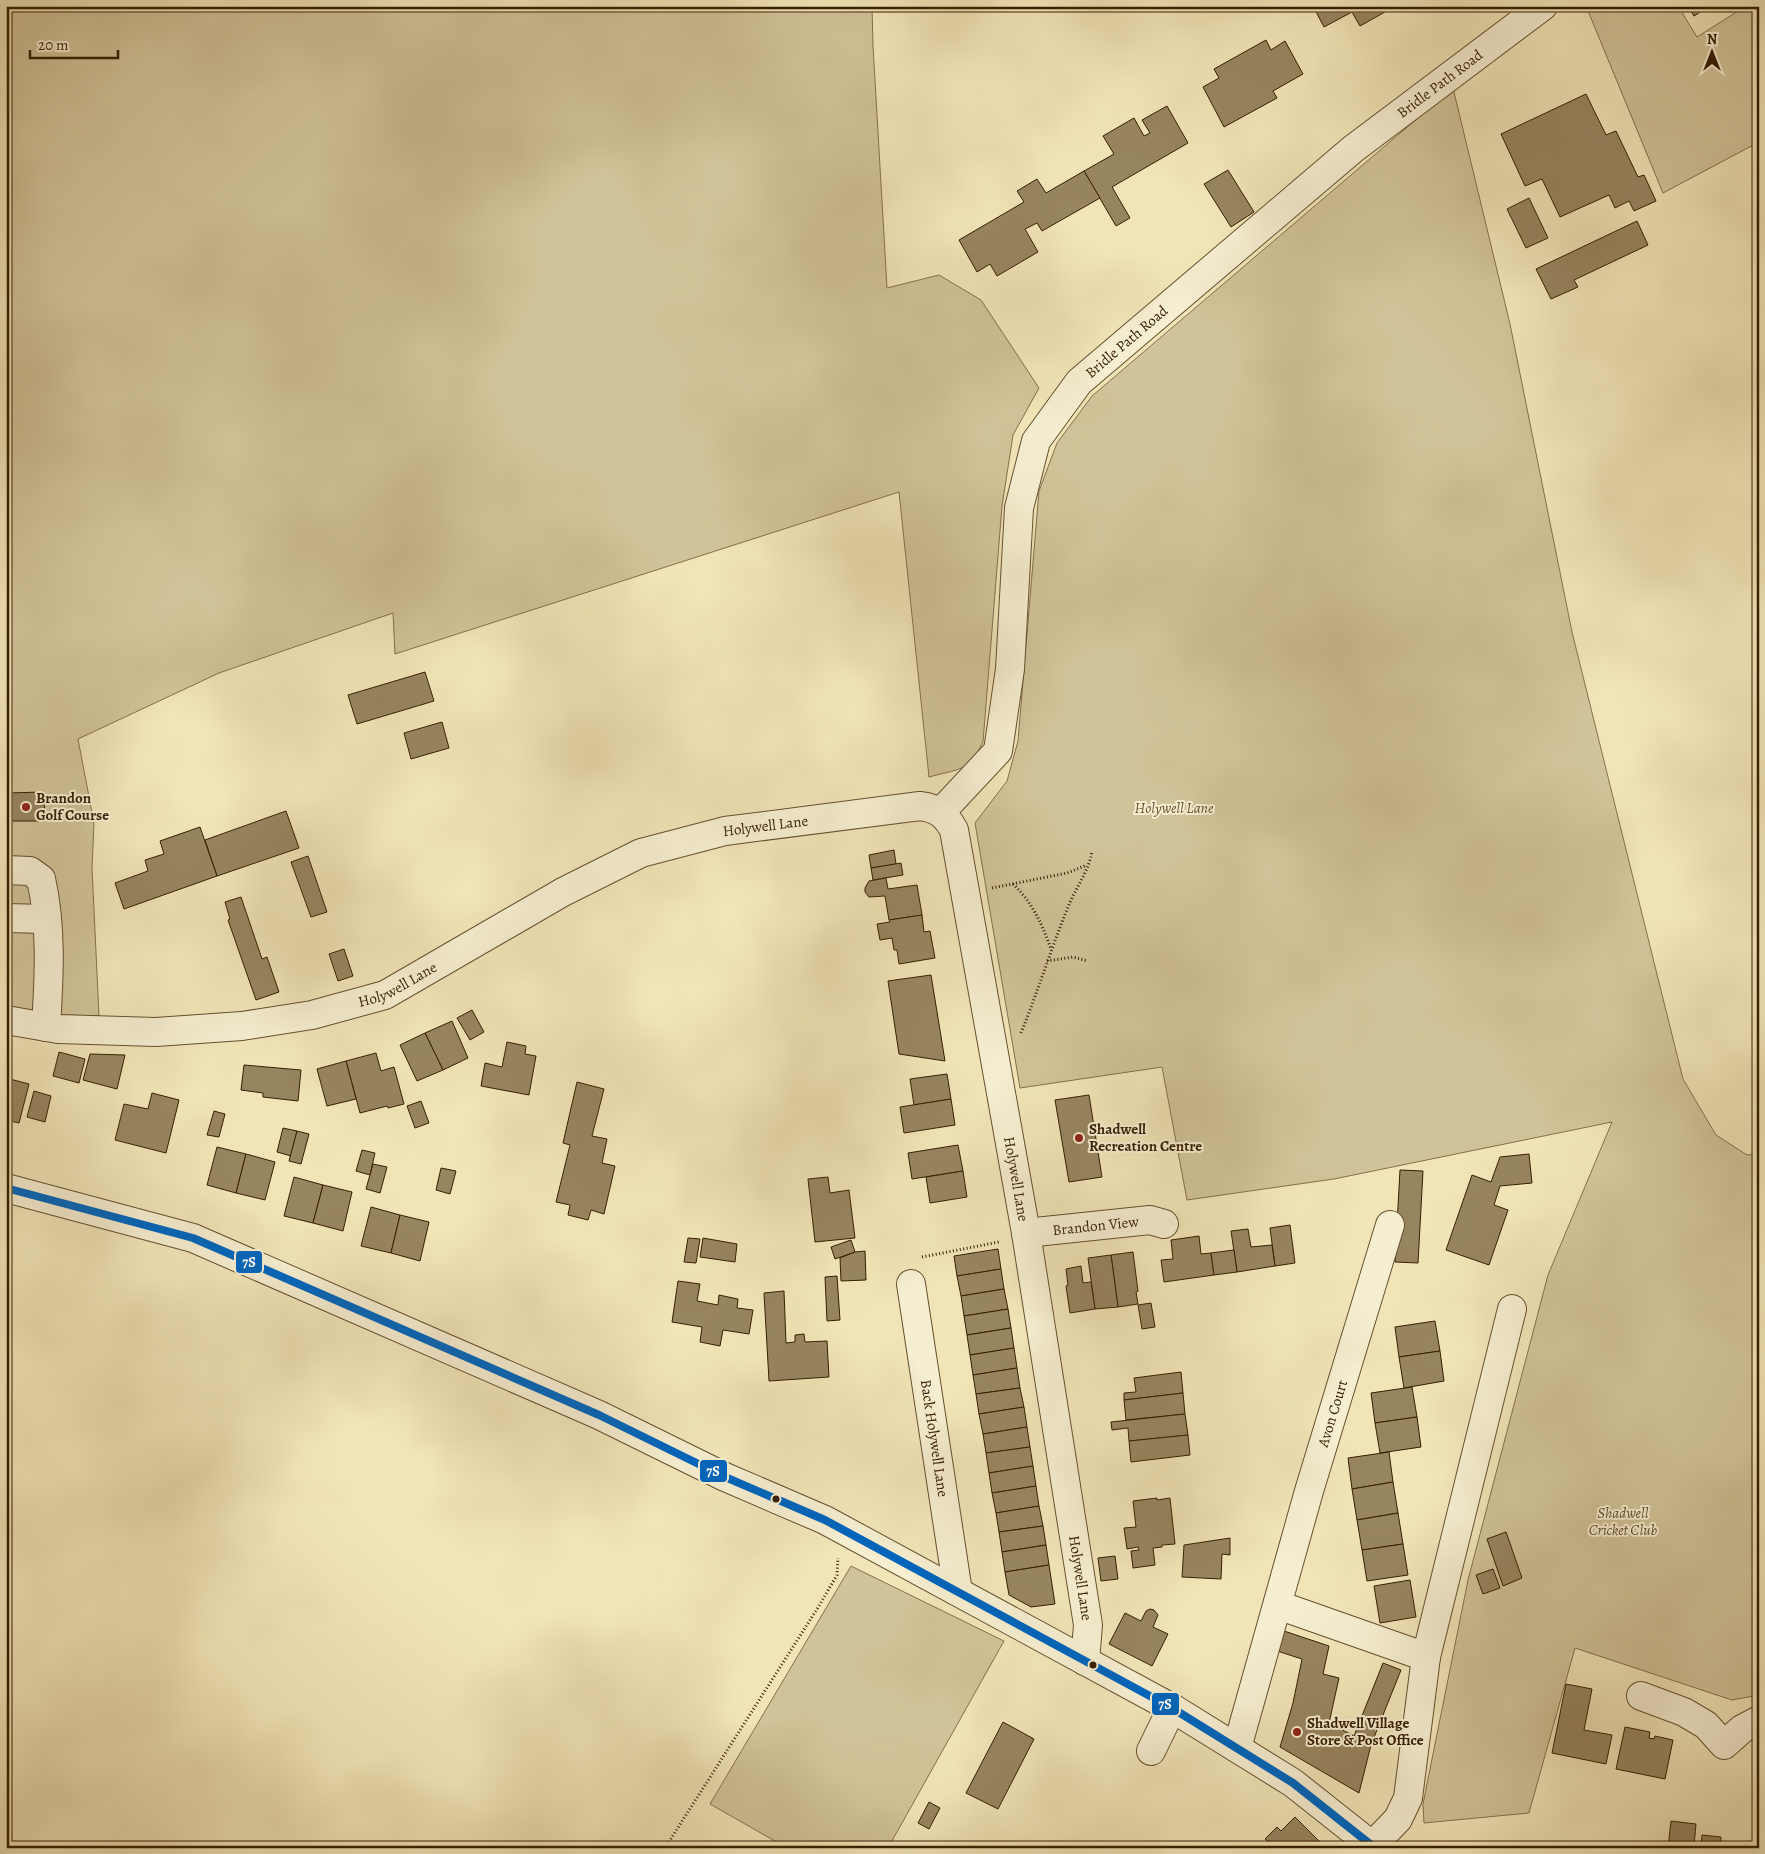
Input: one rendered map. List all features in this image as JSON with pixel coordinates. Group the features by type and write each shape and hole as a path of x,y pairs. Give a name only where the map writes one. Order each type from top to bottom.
{"street":[{"name":"Bridle Path Road","path":"941,812 998,751 1010,669 1019,508 1036,441 1079,382 1353,149 1543,6"},
{"name":"Holywell Lane","path":"6,1020 46,1027 106,1032 156,1032 242,1026 312,1015 385,994 563,892 641,853 724,831 920,806 931,807 941,812 949,820 954,830 1026,1235 1088,1625 1085,1661"},
{"path":"6,870 30,871 41,879 47,919 49,974 46,1027"},
{"path":"6,918 47,919"},
{"path":"6,1188 193,1238 599,1415 725,1477 825,1520 1172,1708 1293,1783 1374,1846 1398,1819 1408,1798 1426,1657 1512,1309"},
{"name":"Brandon View","path":"1026,1235 1150,1220 1164,1224"},
{"name":"Avon Court","path":"1237,1748 1309,1491 1390,1225"},
{"name":"Back Holywell Lane","path":"911,1284 958,1592"},
{"path":"1278,1605 1426,1657"},
{"path":"1641,1696 1684,1712 1706,1725 1724,1745 1742,1729 1759,1720"},
{"path":"1151,1751 1172,1708"}],"path":[{"path":"1021,1033 1051,948 1088,865 1092,851"},
{"path":"965,892 1067,873 1088,865"},
{"path":"1013,884 1026,897 1043,926 1051,948"},
{"path":"1047,961 1074,957 1088,961"},
{"path":"911,1284 908,1260 1026,1235"},
{"path":"665,1848 837,1575 839,1528"}],"green space":[{"name":"Brandon Golf Course","path":"6,6 872,6 887,288 939,275 981,300 1039,388 1013,435 1002,506 983,742 973,759 962,768 929,777 899,492 395,654 393,613 219,673 78,739 94,823 92,868 99,1016 61,1015 6,1006"},
{"path":"1586,6 1678,6 1697,37 1746,6 1759,6 1759,142 1663,193"},
{"name":"Shadwell Cricket Club","path":"1453,88 1510,324 1572,632 1683,1079 1716,1135 1747,1155 1759,1154 1759,1695 1732,1700 1575,1648 1529,1813 1424,1823 1423,1804 1468,1580 1548,1275 1612,1122 1334,1179 1187,1200 1162,1067 1020,1088 975,823 1007,781 1018,741 1039,491 1057,443 1092,396"},
{"path":"851,1566 1004,1641 888,1848 787,1848 710,1804"}],"building":[{"path":"1313,6 1382,6 1385,12 1360,26 1352,12 1324,27"},
{"path":"1688,6 1710,6 1694,16"},
{"path":"1266,40 1271,50 1285,41 1303,74 1273,91 1277,98 1224,127 1203,87 1219,78 1214,69"},
{"path":"1586,94 1606,135 1616,131 1638,177 1644,175 1656,201 1634,211 1629,201 1615,208 1609,195 1560,217 1542,179 1525,186 1501,134"},
{"path":"1167,106 1188,143 1112,187 1130,218 1116,226 1084,171 1114,154 1103,136 1134,118 1144,136 1150,133 1142,120"},
{"path":"1228,170 1254,212 1231,227 1204,184"},
{"path":"1084,171 1100,198 1042,231 1037,223 1025,229 1038,252 997,276 990,264 977,272 959,240 1024,202 1017,191 1037,179 1046,193"},
{"path":"1529,198 1548,238 1526,248 1507,209"},
{"path":"1637,221 1648,245 1574,280 1578,287 1551,299 1536,269"},
{"path":"425,672 434,701 357,724 348,695"},
{"path":"442,722 449,748 411,759 404,733"},
{"name":"Brandon Golf Course","path":"44,792 45,821 6,821 6,793"},
{"path":"286,811 299,848 217,876 205,840"},
{"path":"200,827 217,876 124,909 115,883 148,871 145,860 164,854 160,841"},
{"path":"894,850 896,864 871,868 869,855"},
{"path":"308,856 327,912 311,917 291,862"},
{"path":"901,863 903,875 873,880 871,868"},
{"path":"886,878 888,889 917,885 922,915 889,920 885,896 869,897 865,892 869,881"},
{"path":"241,897 262,959 267,957 279,992 256,1000 228,920 230,919 225,902"},
{"path":"922,915 924,932 930,931 935,958 899,964 897,950 894,950 892,938 880,940 877,924 890,922 889,920"},
{"path":"344,949 353,976 338,981 329,954"},
{"path":"931,975 945,1061 899,1054 888,981"},
{"path":"472,1010 484,1032 470,1040 457,1018"},
{"path":"452,1021 468,1058 443,1070 425,1033"},
{"path":"425,1033 443,1070 417,1081 400,1045"},
{"path":"507,1042 526,1046 525,1054 536,1056 529,1095 481,1086 485,1063 502,1067"},
{"path":"59,1052 85,1059 79,1083 53,1076"},
{"path":"376,1053 381,1071 394,1067 404,1104 360,1113 346,1061"},
{"path":"90,1054 125,1055 117,1089 83,1080"},
{"path":"346,1061 356,1099 327,1106 317,1069"},
{"path":"244,1065 301,1070 298,1101 263,1097 263,1093 241,1090"},
{"path":"947,1074 951,1099 914,1105 910,1079"},
{"path":"6,1078 29,1084 19,1123 6,1120"},
{"path":"577,1082 604,1089 592,1136 607,1139 602,1163 615,1166 604,1214 591,1210 588,1220 568,1215 570,1205 556,1202 570,1145 563,1143"},
{"path":"34,1091 51,1096 45,1122 27,1117"},
{"path":"152,1093 179,1100 166,1153 115,1140 124,1104 148,1109"},
{"name":"Shadwell Recreation Centre","path":"1089,1095 1102,1177 1069,1182 1055,1100"},
{"path":"951,1099 955,1125 904,1133 900,1107"},
{"path":"421,1101 429,1123 415,1128 407,1106"},
{"path":"214,1111 225,1114 219,1137 207,1135"},
{"path":"283,1128 297,1131 291,1156 277,1152"},
{"path":"297,1131 309,1134 301,1164 289,1161"},
{"path":"958,1145 963,1171 912,1179 908,1153"},
{"path":"217,1147 246,1154 236,1193 207,1185"},
{"path":"362,1150 375,1153 370,1175 356,1171"},
{"path":"246,1154 275,1162 265,1200 236,1193"},
{"path":"1529,1154 1532,1183 1500,1186 1494,1205 1508,1210 1489,1265 1446,1250 1472,1175 1491,1182 1500,1157"},
{"path":"373,1164 387,1167 380,1193 366,1189"},
{"path":"441,1168 456,1171 450,1194 436,1190"},
{"path":"1400,1170 1423,1171 1418,1263 1395,1262"},
{"path":"963,1171 967,1197 930,1203 926,1177"},
{"path":"294,1177 323,1185 313,1223 284,1216"},
{"path":"828,1177 830,1193 849,1190 855,1238 815,1242 808,1179"},
{"path":"323,1185 352,1192 343,1231 313,1223"},
{"path":"371,1207 400,1215 391,1253 361,1246"},
{"path":"400,1215 429,1222 420,1261 391,1253"},
{"path":"1290,1225 1295,1263 1275,1266 1270,1228"},
{"path":"1248,1229 1251,1247 1272,1245 1275,1266 1237,1272 1231,1231"},
{"path":"1199,1236 1201,1254 1211,1253 1214,1275 1164,1282 1161,1260 1173,1259 1171,1240"},
{"path":"688,1238 700,1239 696,1263 684,1262"},
{"path":"703,1238 737,1244 735,1262 700,1257"},
{"path":"851,1240 855,1252 835,1259 831,1247"},
{"path":"998,1249 1001,1269 957,1276 954,1256"},
{"path":"1234,1250 1237,1272 1214,1275 1211,1253"},
{"path":"865,1251 866,1280 841,1281 840,1258 855,1252"},
{"path":"1133,1252 1138,1304 1118,1307 1111,1255"},
{"path":"1111,1255 1118,1307 1095,1309 1088,1258"},
{"path":"1081,1266 1083,1283 1091,1282 1095,1309 1070,1313 1066,1286 1068,1285 1066,1269"},
{"path":"1001,1269 1004,1289 961,1296 957,1276"},
{"path":"837,1276 840,1320 827,1321 825,1277"},
{"path":"678,1281 700,1284 697,1301 718,1305 719,1295 738,1299 737,1308 753,1310 749,1334 723,1330 720,1346 700,1342 702,1327 672,1322"},
{"path":"1004,1289 1008,1309 964,1316 961,1296"},
{"path":"784,1291 786,1343 795,1342 795,1335 804,1334 805,1342 827,1341 829,1377 769,1381 764,1293"},
{"path":"1151,1303 1155,1327 1142,1329 1138,1305"},
{"path":"1008,1309 1011,1328 967,1335 964,1316"},
{"path":"1435,1321 1440,1351 1399,1357 1395,1327"},
{"path":"1011,1328 1014,1348 970,1355 967,1335"},
{"path":"1014,1348 1017,1368 973,1375 970,1355"},
{"path":"1440,1351 1444,1381 1404,1388 1399,1357"},
{"path":"1017,1368 1020,1388 976,1394 973,1375"},
{"path":"1181,1372 1183,1393 1124,1400 1124,1393 1136,1392 1134,1378"},
{"path":"1412,1387 1417,1417 1375,1423 1371,1393"},
{"path":"1020,1388 1024,1407 979,1414 976,1394"},
{"path":"1183,1393 1185,1414 1126,1420 1124,1400"},
{"path":"1024,1407 1027,1427 983,1434 979,1414"},
{"path":"1185,1414 1188,1435 1129,1441 1128,1428 1112,1430 1111,1422"},
{"path":"1417,1417 1421,1447 1380,1453 1375,1423"},
{"path":"1027,1427 1030,1447 986,1453 983,1434"},
{"path":"1188,1435 1190,1455 1131,1462 1129,1441"},
{"path":"1030,1447 1033,1466 989,1473 986,1453"},
{"path":"1389,1452 1393,1482 1352,1489 1348,1458"},
{"path":"1033,1466 1036,1486 992,1493 989,1473"},
{"path":"1393,1482 1398,1513 1357,1520 1352,1489"},
{"path":"1036,1486 1039,1506 996,1513 992,1493"},
{"path":"1157,1498 1157,1500 1170,1498 1175,1544 1153,1548 1155,1565 1133,1568 1131,1551 1139,1550 1138,1547 1127,1549 1124,1528 1136,1527 1133,1501"},
{"path":"1039,1506 1043,1526 999,1532 996,1513"},
{"path":"1398,1513 1403,1544 1362,1550 1357,1520"},
{"path":"1043,1526 1046,1545 1002,1552 999,1532"},
{"path":"1506,1532 1522,1578 1503,1586 1487,1539"},
{"path":"1230,1538 1230,1555 1222,1554 1221,1579 1182,1577 1184,1545"},
{"path":"1403,1544 1408,1575 1367,1581 1362,1550"},
{"path":"1046,1545 1049,1565 1005,1572 1002,1552"},
{"path":"1115,1556 1118,1579 1101,1581 1098,1558"},
{"path":"1049,1565 1055,1604 1031,1607 1009,1595 1005,1572"},
{"path":"1493,1569 1500,1588 1483,1594 1476,1575"},
{"path":"1410,1580 1416,1617 1380,1623 1374,1586"},
{"path":"1154,1610 1158,1615 1153,1627 1168,1634 1152,1666 1109,1644 1125,1613 1141,1621 1146,1611"},
{"path":"1281,1630 1329,1646 1323,1674 1339,1678 1329,1723 1354,1736 1383,1663 1401,1670 1371,1745 1359,1793 1280,1747 1293,1703 1302,1659 1274,1650"},
{"path":"1566,1684 1592,1689 1584,1730 1612,1735 1606,1764 1552,1753"},
{"path":"1003,1722 1034,1739 998,1809 966,1793"},
{"path":"1625,1727 1650,1732 1649,1738 1654,1739 1655,1736 1673,1740 1665,1779 1616,1769"},
{"path":"1758,1752 1759,1794 1753,1794"},
{"path":"929,1802 940,1808 929,1829 918,1823"},
{"path":"1295,1817 1326,1848 1265,1848 1270,1843 1265,1839 1277,1827 1281,1831"},
{"path":"1671,1821 1696,1824 1694,1846 1701,1847 1702,1835 1721,1837 1720,1848 1668,1848"}],"transit line":[{"name":"7S","path":"6,1188 193,1238 599,1415 725,1477 825,1520 1172,1708 1293,1783 1375,1848"}],"place":[{"name":"Brandon Golf Course","path":"26,807"},
{"name":"Shadwell Recreation Centre","path":"1079,1138"},
{"name":"Shadwell Village Store & Post Office","path":"1297,1732"}]}
